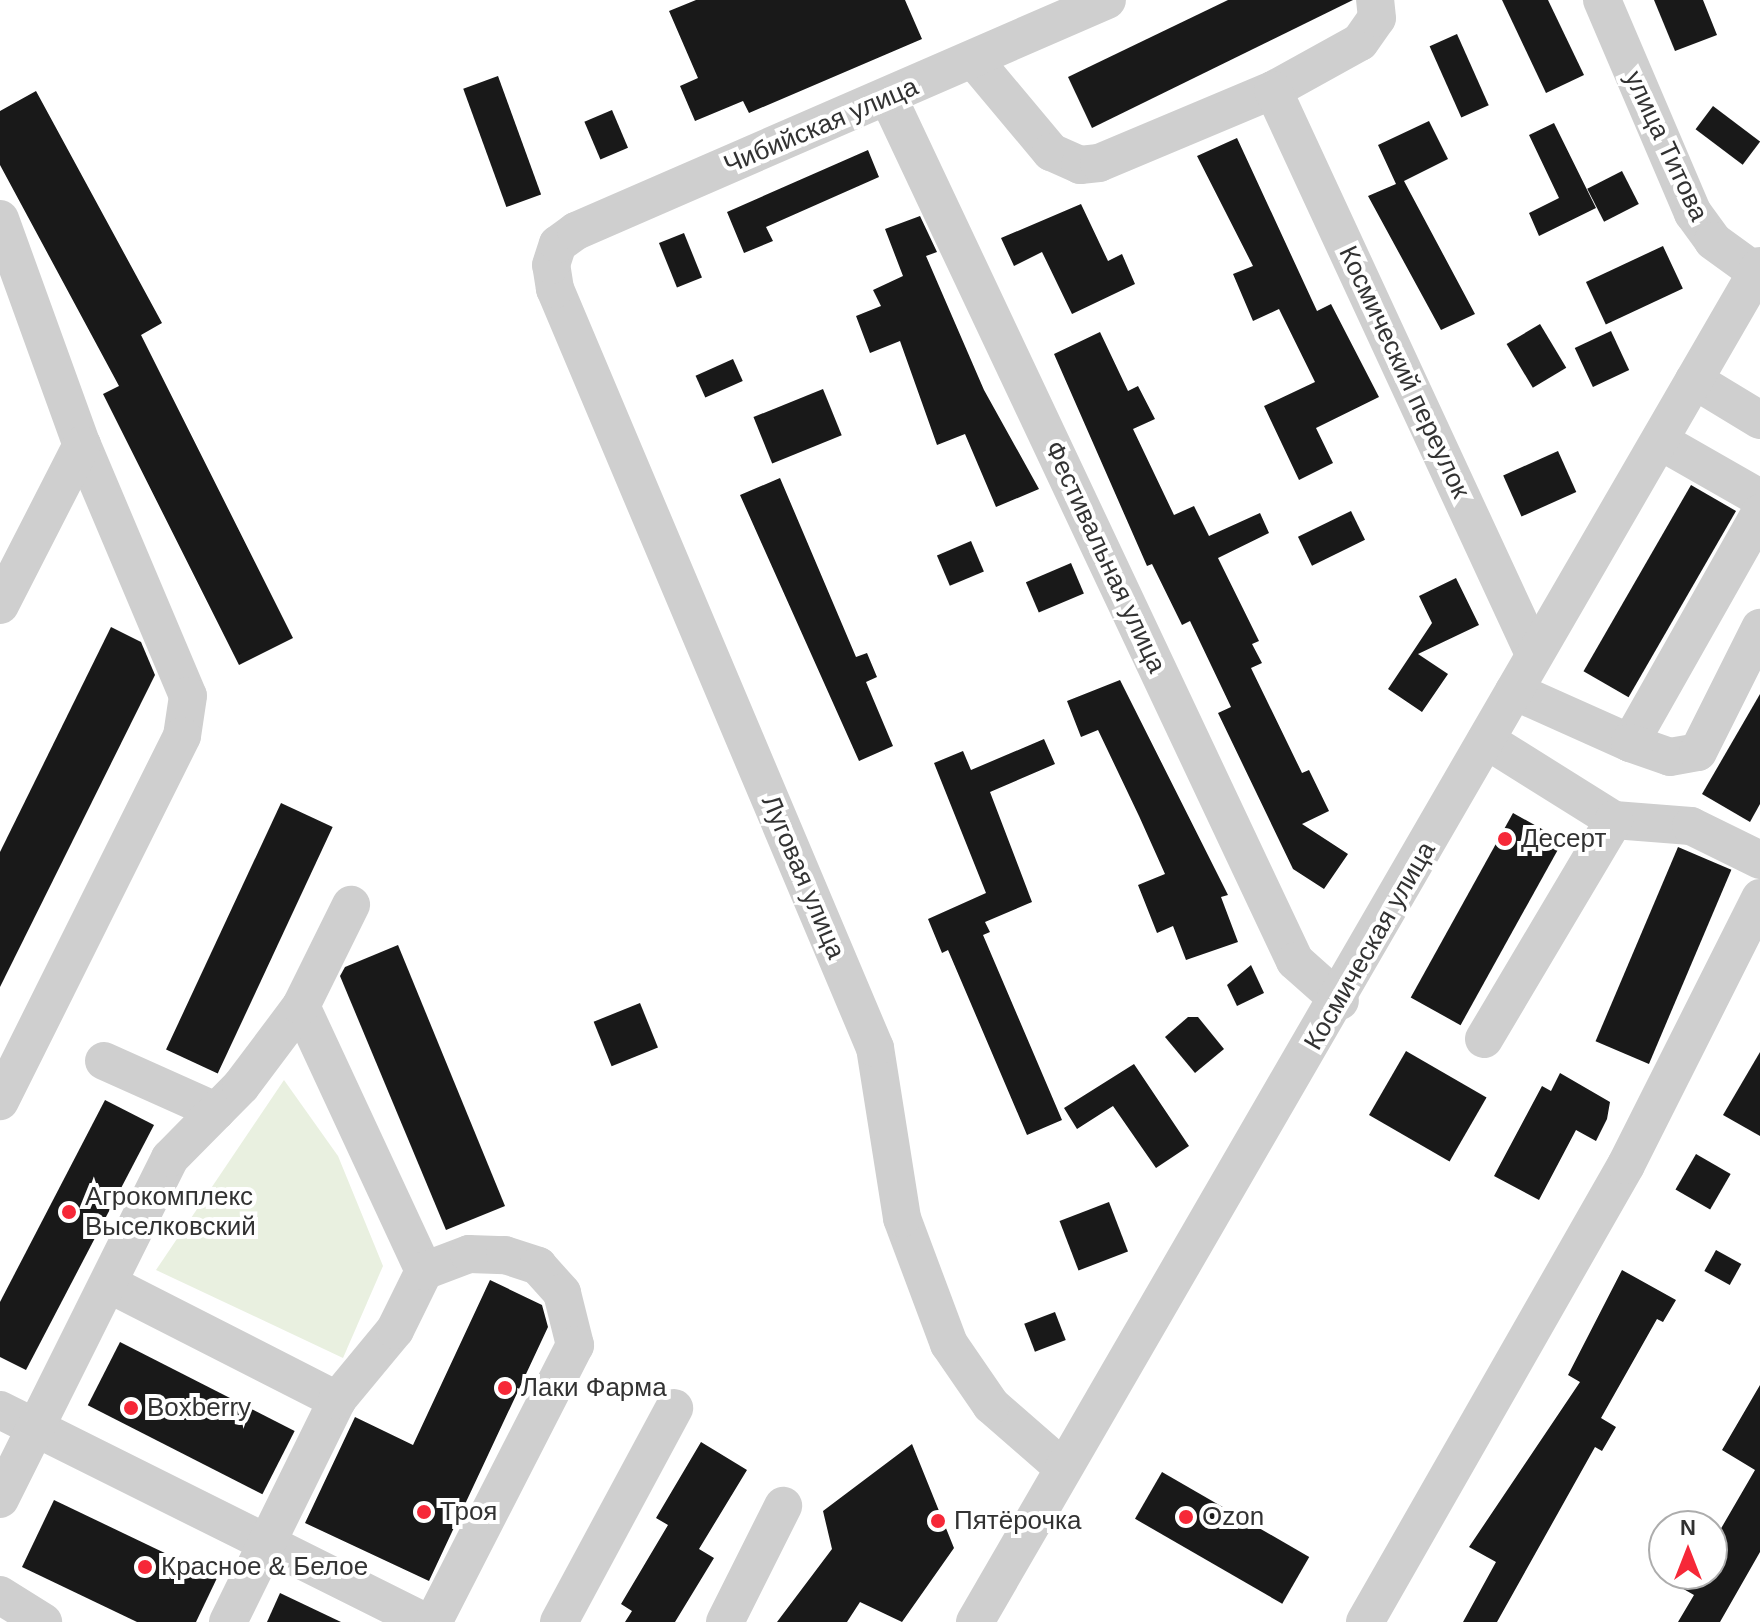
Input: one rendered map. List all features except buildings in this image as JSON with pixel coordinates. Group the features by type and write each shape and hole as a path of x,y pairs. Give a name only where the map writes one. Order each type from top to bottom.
{"street":[{"name":"Чибийская улица","path":"551,265 558,244 576,231 1107,0"},
{"path":"974,60 1051,152 1080,165 1273,90 1360,42 1377,18 1375,0"},
{"name":"улица Титова","path":"1602,0 1693,213 1713,241 1759,271"},
{"name":"Космический переулок","path":"1273,90 1534,654"},
{"name":"Фестивальная улица","path":"888,97 1295,961 1340,1001"},
{"path":"0,219 82,445 183,676 188,717 0,1101"},
{"name":"Луговая улица","path":"551,265 555,289 875,1048 910,1253 949,1344 991,1405 1062,1467"},
{"name":"Космическая улица","path":"975,1622 1062,1467 1340,1001 1534,654 1759,271"},
{"path":"1694,380 1760,420"},
{"path":"1660,441 1760,498"},
{"path":"0,605 82,445"},
{"path":"1630,743 1760,513"},
{"path":"1514,691 1630,743 1670,757 1698,752 1760,628"},
{"path":"1486,740 1614,820 1691,826 1760,860"},
{"path":"1484,1039 1614,820"},
{"path":"1365,1622 1626,1165 1760,898"},
{"path":"0,1499 111,1285 170,1158 216,1111 301,1006 351,905"},
{"path":"301,1006 424,1271"},
{"path":"104,1061 216,1111"},
{"path":"228,1622 269,1545 337,1400 395,1330 424,1271 469,1254 538,1266 562,1293 575,1345 433,1622"},
{"path":"111,1285 337,1400"},
{"path":"559,1622 674,1408"},
{"path":"0,1410 426,1622"},
{"path":"725,1622 783,1506"}],"green space":[{"path":"284,1080 338,1156 383,1266 343,1358 156,1270"}],"place":[{"name":"Десерт","path":"1505,839"},
{"name":"Агрокомплекс Выселковский","path":"69,1212"},
{"name":"Лаки Фарма","path":"505,1388"},
{"name":"Boxberry","path":"131,1408"},
{"name":"Троя","path":"424,1512"},
{"name":"Ozon","path":"1186,1517"},
{"name":"Пятёрочка","path":"938,1521"},
{"name":"Красное & Белое","path":"145,1567"}]}
